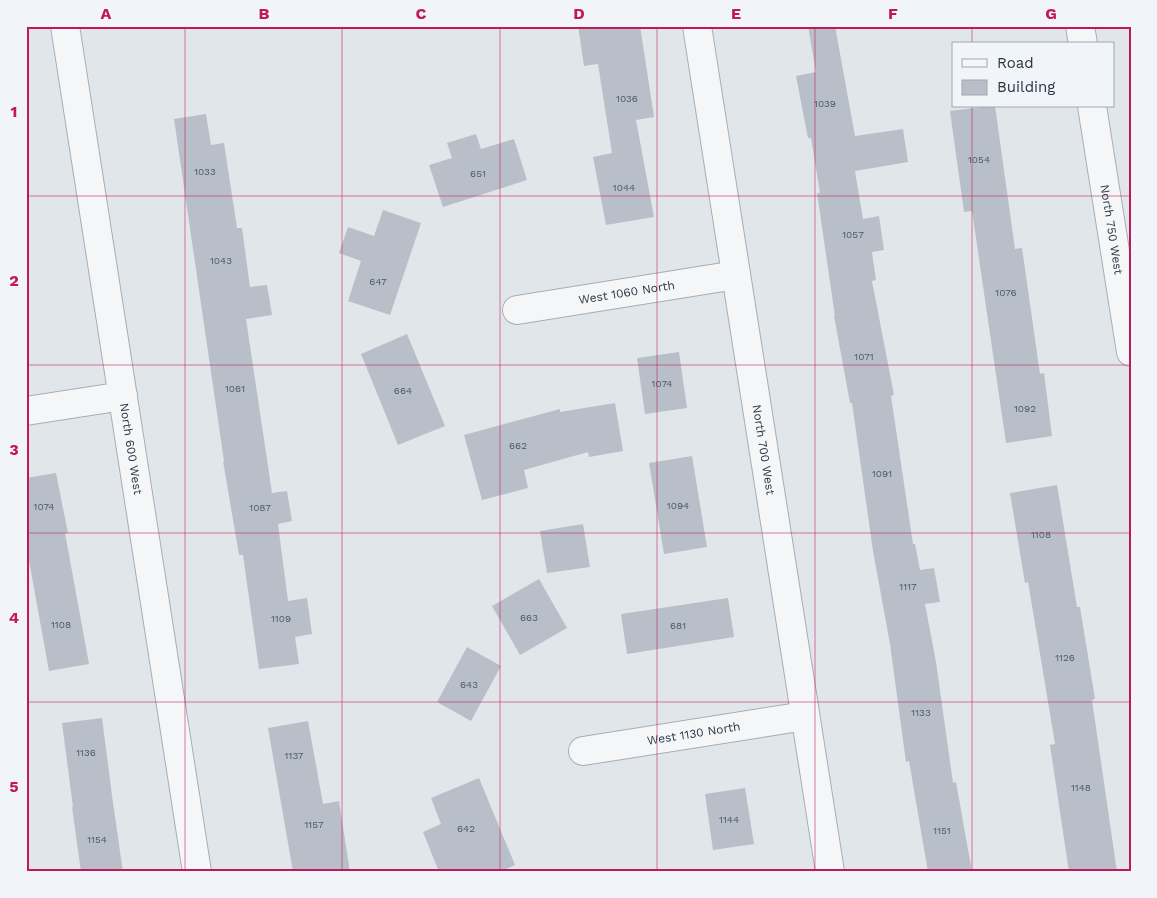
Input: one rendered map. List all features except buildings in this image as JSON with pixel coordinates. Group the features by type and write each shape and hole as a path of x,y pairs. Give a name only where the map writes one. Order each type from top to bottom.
{"street":[{"name":"North 600 West","path":"65,26 196,872"},
{"name":"North 700 West","path":"697,26 830,872"},
{"path":"1080,26 1082,42"},
{"name":"North 750 West","path":"1092,108 1125,271 1131,352"},
{"name":"West 1060 North","path":"517,310 736,275"},
{"path":"26,411 123,396"},
{"name":"West 1130 North","path":"583,751 806,716"}]}
